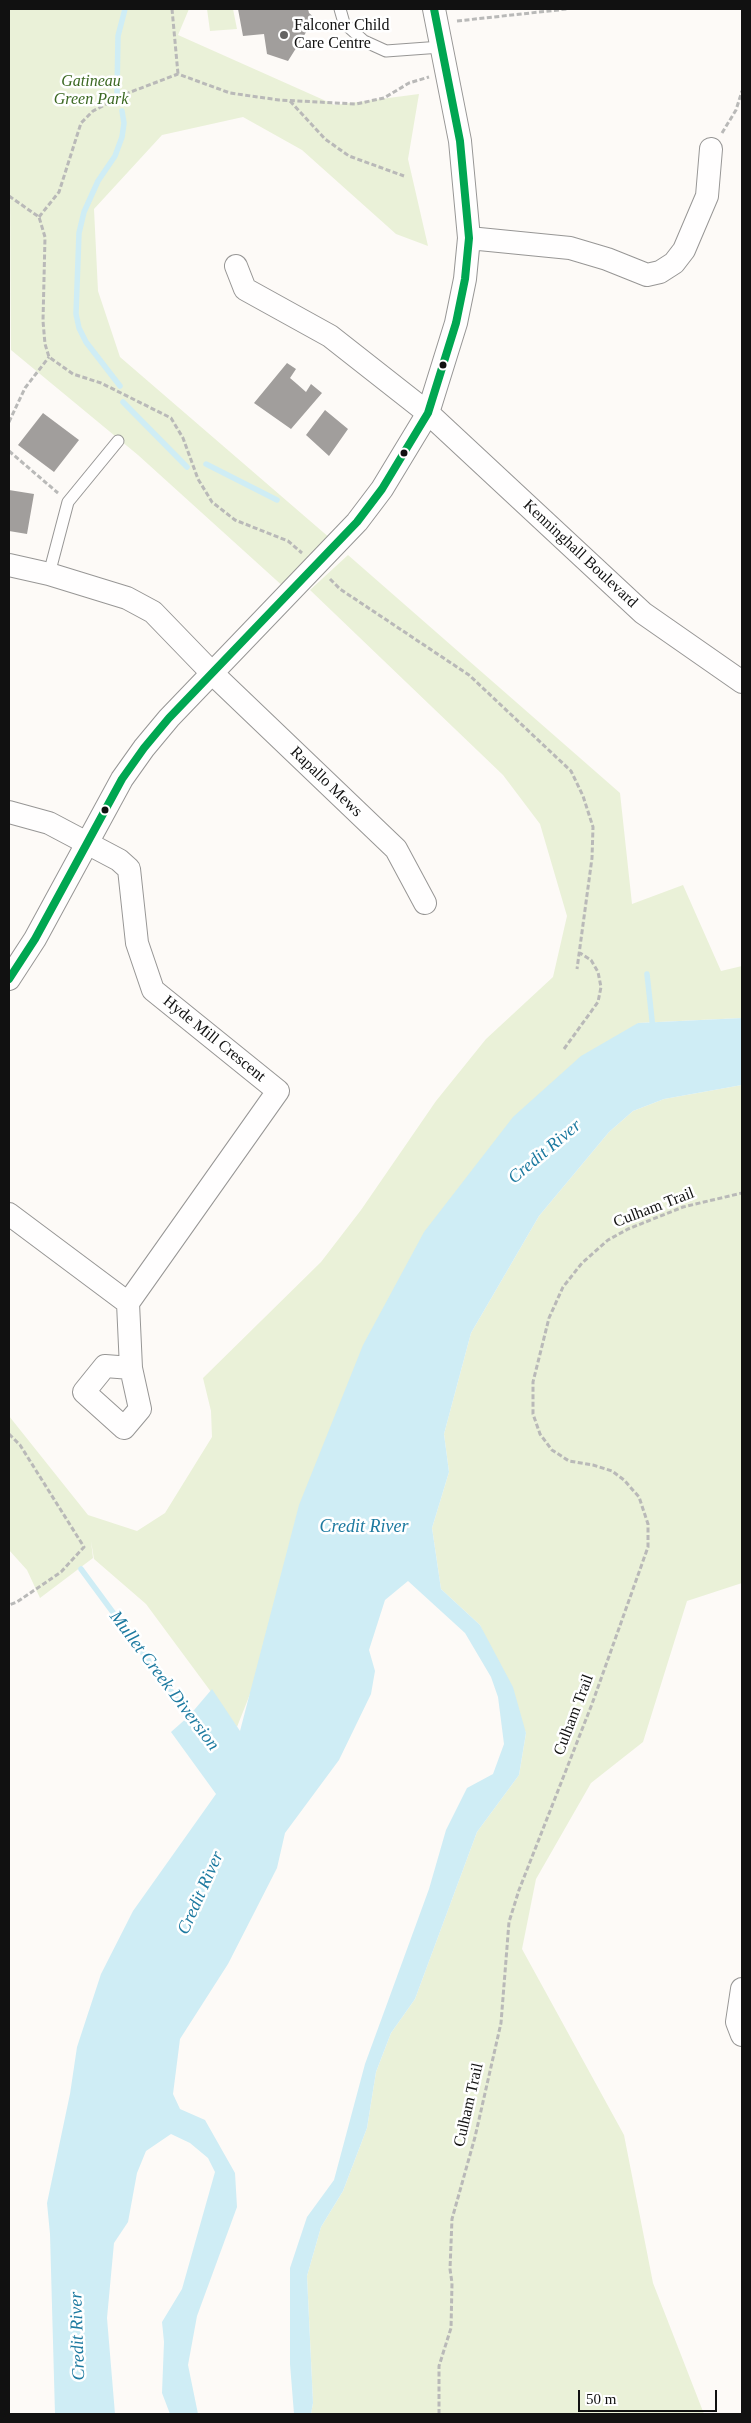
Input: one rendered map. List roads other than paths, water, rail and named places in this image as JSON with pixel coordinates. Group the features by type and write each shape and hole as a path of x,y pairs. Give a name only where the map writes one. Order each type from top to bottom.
{"street":[{"path":"9,979 35,939 122,779 144,748 212,673 357,522 382,489 428,413 456,322 465,278 469,238 460,141 435,16"},
{"path":"469,238 570,248 607,259 647,275 660,272 674,263 684,250 707,196 712,149"},
{"name":"Kenninghall Boulevard","path":"236,266 245,289 330,336 428,413 643,613 742,682"},
{"name":"Rapallo Mews","path":"9,565 49,574 127,598 153,612 212,673 396,849 425,903"},
{"path":"9,812 49,823 87,843"},
{"name":"Hyde Mill Crescent","path":"87,843 119,860 129,869 137,943 153,990 278,1091 128,1304"},
{"path":"9,1214 128,1304 131,1368"},
{"path":"742,1989 737,2022 742,2034"}],"lane":[{"path":"340,9 344,23 364,41 386,52 441,47"},
{"path":"49,574 68,502 118,441"}],"water":[{"name":"Credit River","path":"742,1018 742,1085 664,1099 633,1111 609,1132 539,1216 471,1333 444,1434 449,1472 432,1528 441,1589 480,1625 513,1687 526,1733 519,1775 477,1832 415,1999 391,2033 376,2072 367,2128 343,2191 321,2227 307,2276 313,2403 311,2414 294,2414 290,2364 290,2268 307,2217 334,2180 365,2064 429,1889 446,1830 467,1788 493,1774 504,1744 498,1697 491,1677 465,1633 408,1581 385,1600 369,1650 375,1671 371,1694 339,1760 285,1833 277,1868 228,1964 180,2039 173,2094 180,2109 205,2120 235,2173 237,2207 197,2316 188,2365 198,2414 170,2414 162,2393 164,2342 162,2322 182,2289 215,2172 208,2158 190,2143 171,2134 146,2151 137,2173 128,2222 114,2243 107,2318 115,2414 55,2414 50,2234 47,2203 70,2094 77,2047 101,1974 133,1911 216,1794 171,1732 189,1716 212,1689 240,1731 299,1505 363,1345 424,1232 513,1117 581,1056 638,1023"}],"waterway":[{"path":"117,93 118,36 125,9"},
{"path":"120,386 86,342 79,328 76,314 79,233 84,212 98,181 115,156 122,137 124,123 122,111"},
{"path":"123,402 187,467"},
{"path":"206,464 277,500"},
{"path":"647,974 653,1029"},
{"name":"Mullet Creek Diversion","path":"81,1569 193,1721"}],"place":[{"name":"Falconer Child Care Centre","path":"284,35"}],"park label":[{"name":"Gatineau Green Park","path":"91,91"}]}
